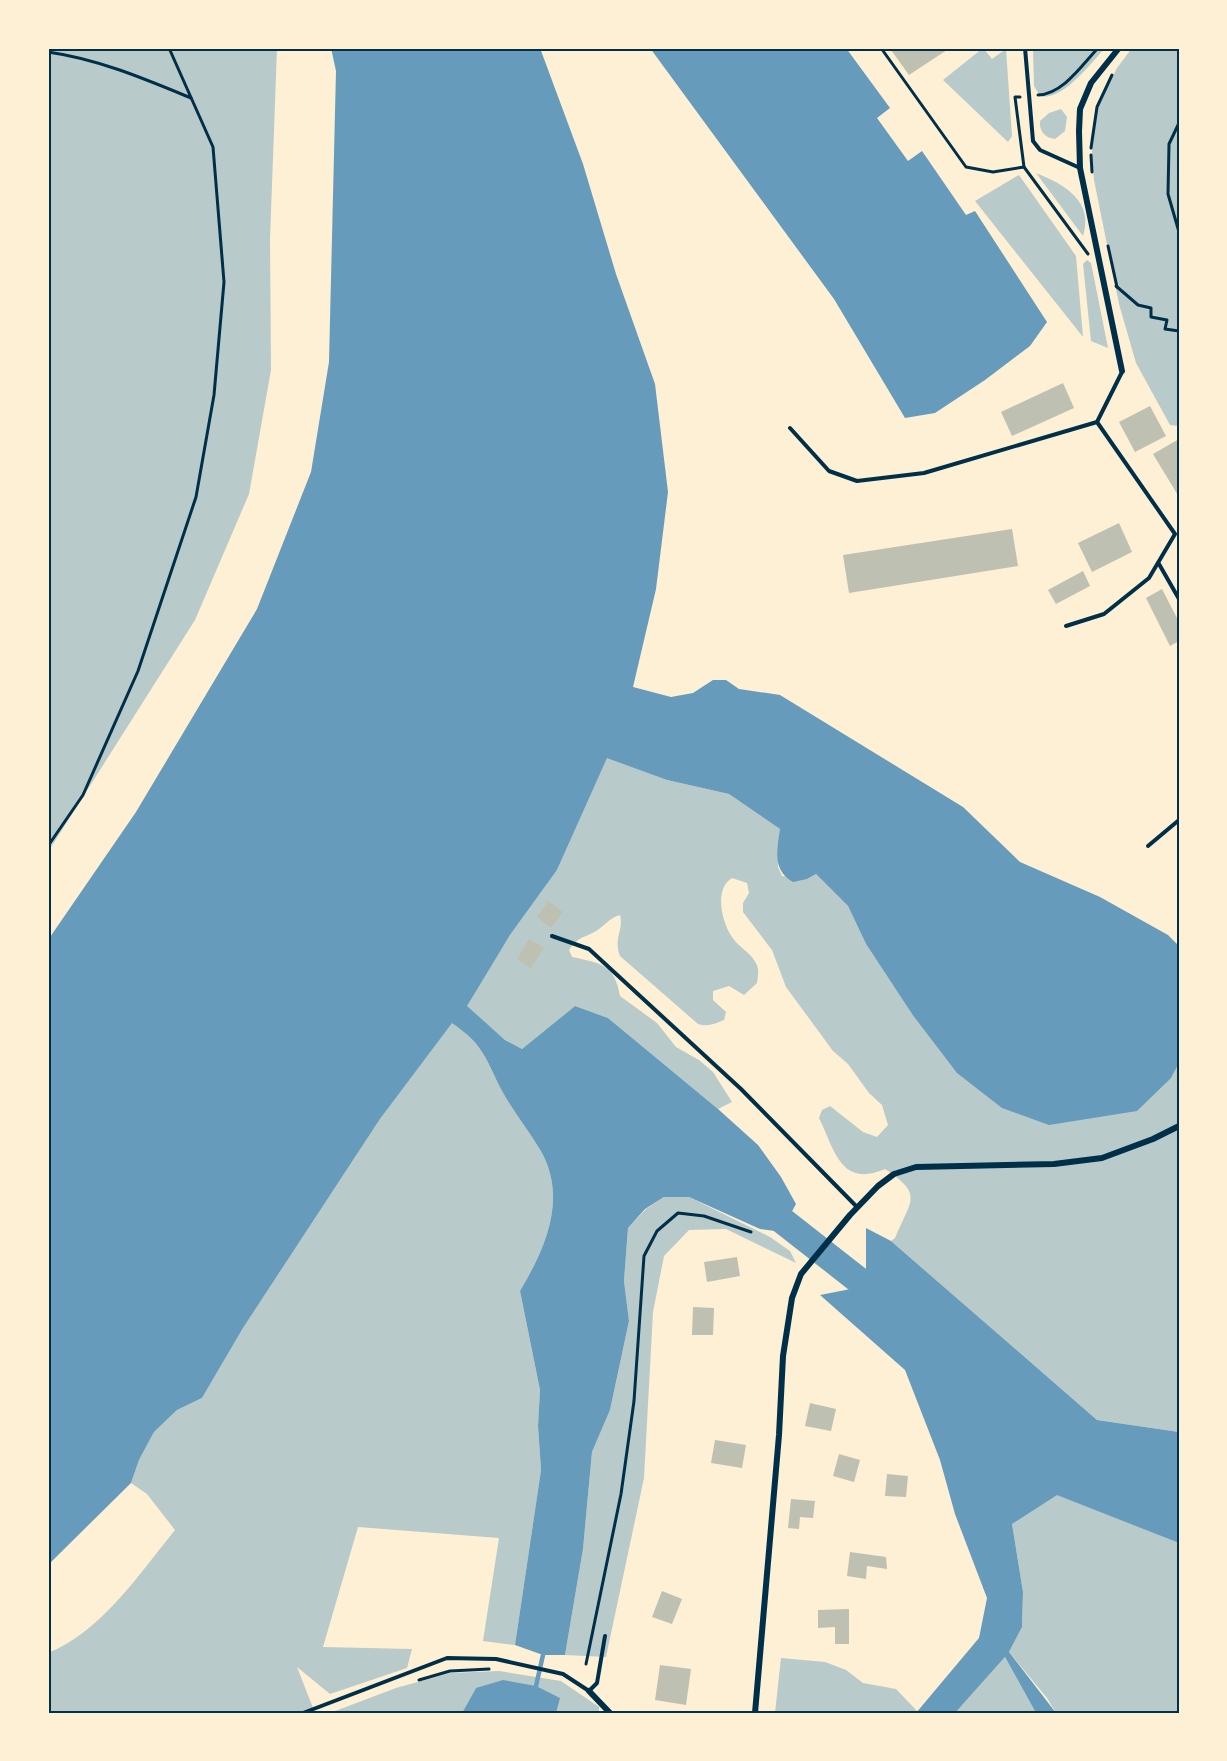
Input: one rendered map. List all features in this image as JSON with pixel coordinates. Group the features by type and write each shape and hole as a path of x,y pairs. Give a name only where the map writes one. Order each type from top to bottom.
{"street":[{"path":"1119,48 1091,83 1080,109 1080,168 1103,270 1122,371"},
{"path":"755,1713 779,1436 783,1356 792,1298 801,1274 850,1215 894,1174 916,1167 1054,1164 1102,1158 1153,1139 1179,1126"},
{"path":"589,1691 610,1713"}],"lane":[{"path":"1025,48 1033,141 1040,150 1080,168"},
{"path":"790,428 829,471 857,481 924,473 1096,422 1122,371"},
{"path":"1066,626 1104,614 1149,578 1176,534 1096,422"},
{"path":"1159,564 1179,599"},
{"path":"1148,846 1179,820"},
{"path":"552,936 589,949 741,1089 857,1208"},
{"path":"303,1713 447,1658 496,1659 563,1674 589,1691 597,1683 605,1635"}],"path":[{"path":"48,846 83,795 138,671 196,497 214,395 224,282 213,147 169,48"},
{"path":"882,48 966,166 993,172 1024,167"},
{"path":"1098,48 1050,94 1015,97 1024,167 1081,246 1117,288 1138,305 1151,308 1150,317 1167,320 1165,328 1179,331"},
{"path":"48,52 76,56 135,75 192,99"},
{"path":"1094,180 1091,139 1093,123 1102,93 1117,68"},
{"path":"1178,231 1168,194 1169,144 1179,123"},
{"path":"1107,243 1117,288"},
{"path":"586,1664 621,1494 634,1401 644,1256 657,1231 678,1213 704,1216 751,1232"},
{"path":"417,1680 450,1671 496,1669"}],"shaded area":[{"path":"48,48 277,48 270,239 271,370 249,494 195,620 48,852"},
{"path":"983,48 992,59 1006,49 1012,136 1008,142 943,80"},
{"path":"1033,48 1105,48 1067,87 1049,96 1040,96 1034,86"},
{"path":"1132,48 1179,48 1179,426 1170,425 1136,363 1119,304 1094,180 1091,139 1097,107 1117,68"},
{"path":"1061,109 1067,117 1065,131 1055,139 1046,136 1042,131 1040,121 1049,113"},
{"path":"1036,173 1057,183 1074,195 1084,213 1083,236"},
{"path":"1019,175 1076,256 1083,337 975,201"},
{"path":"1087,260 1091,263 1108,348 1091,341 1083,264"},
{"path":"607,757 667,780 729,794 780,829 778,867 782,876 807,879 816,874 848,906 866,944 912,1014 1171,1078 1179,1063 1179,1432 1097,1420 891,1241 895,1238 909,1206 910,1192 885,1169 870,1174 858,1174 849,1170 835,1154 819,1118 822,1110 830,1106 863,1132 877,1137 888,1125 882,1105 869,1093 848,1064 833,1051 786,987 772,950 743,912 743,903 749,893 747,883 732,878 726,883 721,899 723,917 730,934 757,965 757,983 744,995 729,986 713,991 713,1000 726,1012 724,1020 717,1023 698,1024 620,956 618,944 620,915 578,940 569,950 572,957 605,967 614,978 620,996 657,1023 676,1047 699,1060 713,1072 732,1102 718,1109 608,1018 575,1006 522,1049 505,1040 466,1006 510,935 557,870"},
{"path":"452,1022 471,1038 483,1053 507,1099 542,1153 553,1188 553,1206 545,1241 520,1291 540,1390 538,1426 541,1470 515,1645 483,1641 499,1538 358,1527 323,1647 412,1649 407,1668 330,1694 297,1667 315,1713 48,1713 48,1653 86,1631 102,1616 118,1600 175,1530 147,1494 131,1483 139,1460 154,1432 177,1410 202,1398 243,1328 380,1119"},
{"path":"664,1197 689,1197 770,1237 790,1251 796,1263 726,1229 689,1230 664,1256 653,1312 644,1478 606,1657 565,1655 583,1549 592,1452 610,1410 629,1321 624,1281 628,1228 646,1209"},
{"path":"1057,1494 1179,1543 1179,1713 1056,1713 1047,1698 1009,1652 1022,1627 1023,1592 1012,1524"},
{"path":"1005,1657 1036,1713 955,1713"},
{"path":"781,1658 825,1662 846,1670 863,1683 896,1689 917,1711 775,1713"},
{"path":"499,1671 561,1681 599,1707 599,1713 556,1713 559,1697 476,1688 462,1713 330,1713 396,1688 450,1673"}],"water":[{"path":"331,48 540,48 583,164 616,274 655,384 668,492 656,589 633,687 671,697 693,693 713,680 726,680 739,689 780,695 963,807 1020,862 1100,897 1168,935 1179,946 1179,1063 1171,1078 1137,1111 1049,1125 1002,1108 957,1073 912,1014 866,944 848,906 816,874 793,882 782,872 777,859 780,829 729,794 667,780 607,758 557,870 510,935 467,1006 505,1040 522,1049 575,1006 608,1018 758,1145 781,1177 796,1204 786,1222 775,1231 760,1229 689,1197 664,1197 645,1209 628,1228 624,1281 629,1321 610,1410 592,1452 583,1549 565,1655 543,1655 515,1645 541,1470 538,1426 540,1390 520,1291 545,1241 553,1206 553,1188 542,1153 507,1099 483,1053 471,1038 452,1023 380,1119 243,1328 202,1398 177,1410 154,1432 139,1460 131,1483 48,1565 48,940 136,812 257,609 311,472 329,362 336,71"},
{"path":"650,48 846,48 890,108 877,118 908,161 922,151 966,215 975,211 1047,322 1030,346 985,380 935,413 905,418 834,299"},
{"path":"866,1228 891,1241 1097,1420 1179,1432 1179,1543 1057,1495 1012,1524 1023,1592 1022,1627 1009,1652 1056,1713 1036,1713 1005,1657 955,1713 916,1713 979,1638 987,1598 955,1514 940,1460 905,1370 820,1295 866,1286"},
{"path":"503,1680 536,1686 560,1698 556,1713 462,1713 476,1688"}],"building":[{"path":"894,48 950,48 909,75 891,50"},
{"path":"1063,383 1074,408 1012,436 1001,412"},
{"path":"1150,406 1166,436 1135,452 1119,422"},
{"path":"1179,439 1179,497 1153,454"},
{"path":"1119,523 1132,552 1092,572 1078,543"},
{"path":"1012,529 1018,566 849,593 843,555"},
{"path":"1083,571 1090,586 1056,604 1048,590"},
{"path":"1162,589 1179,622 1179,641 1170,646 1146,598"},
{"path":"548,901 563,912 551,928 537,917"},
{"path":"529,939 544,948 531,968 517,959"},
{"path":"737,1257 740,1276 707,1282 704,1262"},
{"path":"693,1307 714,1308 713,1335 692,1335"},
{"path":"810,1403 836,1409 831,1431 805,1426"},
{"path":"715,1440 746,1445 742,1468 711,1463"},
{"path":"839,1454 860,1460 854,1482 833,1476"},
{"path":"887,1474 908,1476 906,1497 885,1496"},
{"path":"791,1499 815,1501 813,1518 800,1517 799,1529 788,1528"},
{"path":"850,1552 886,1557 887,1569 867,1566 866,1579 847,1576"},
{"path":"662,1591 682,1599 672,1624 652,1617"},
{"path":"849,1609 849,1644 835,1644 835,1627 818,1628 818,1610"},
{"path":"660,1665 691,1669 686,1705 655,1700"}],"waterway":[{"path":"756,1200 866,1286 892,1310"},
{"path":"536,1686 543,1655"}]}
